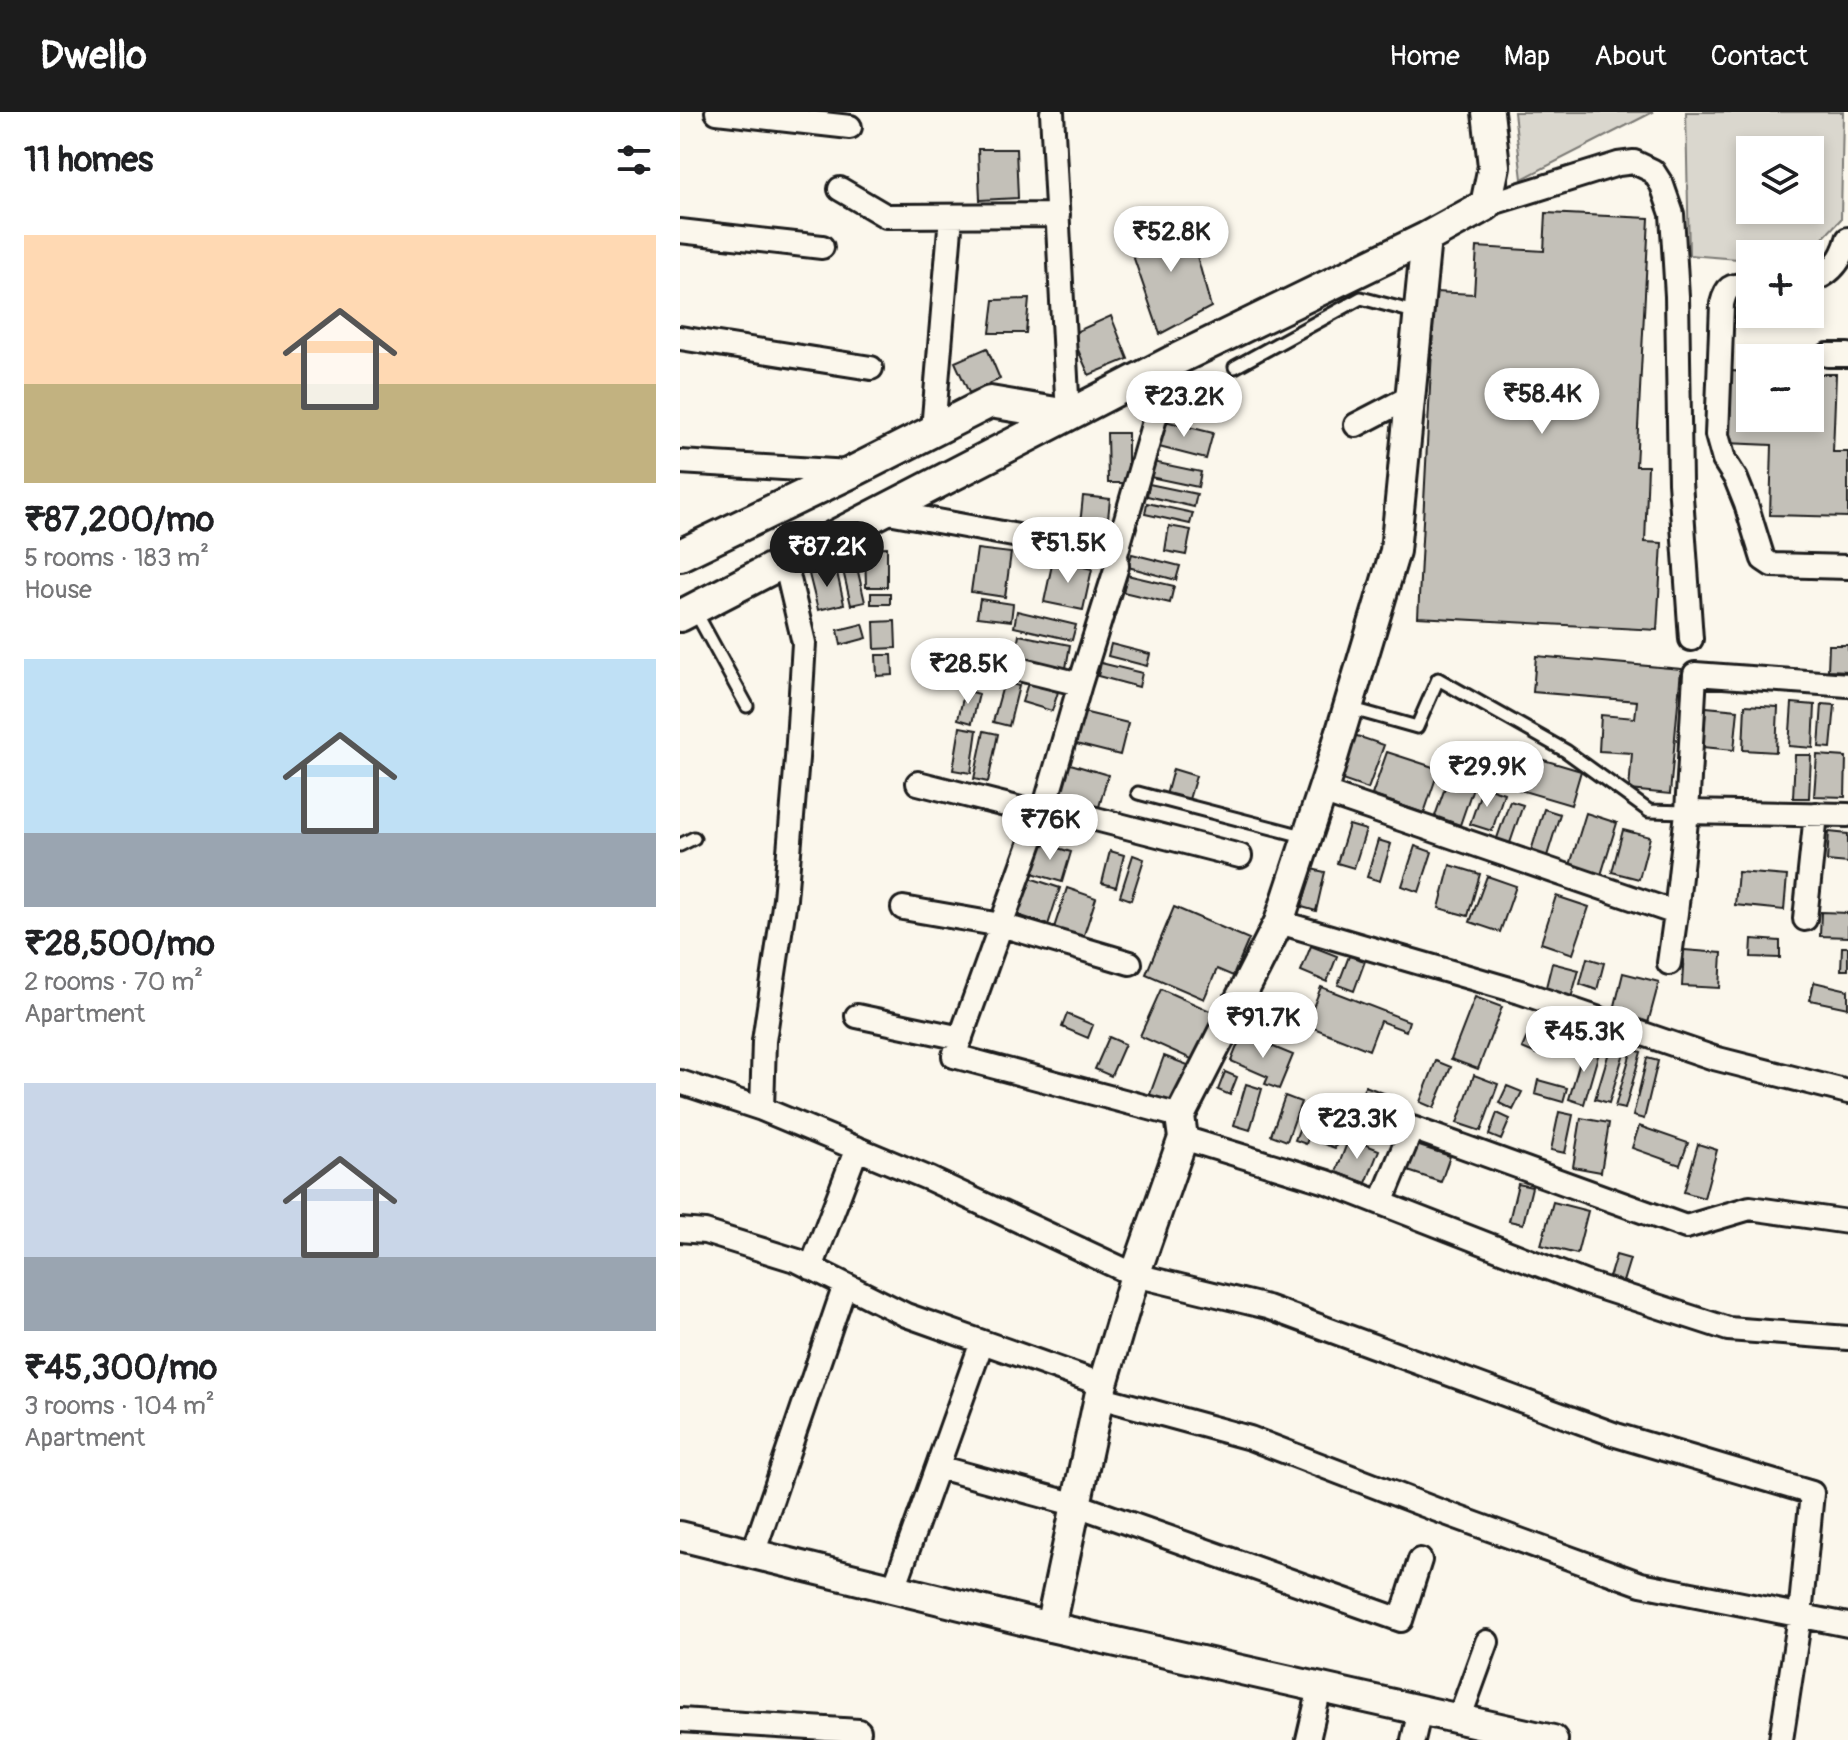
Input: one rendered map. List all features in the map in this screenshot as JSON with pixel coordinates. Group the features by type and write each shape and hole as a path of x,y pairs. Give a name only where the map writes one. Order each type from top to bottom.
{"main road":[{"path":"687,612 1171,362 1426,238 1486,205 1494,166 1488,112"},
{"path":"680,555 990,402 1068,415"}],"street":[{"path":"717,112 850,127"},
{"path":"1052,112 1068,415"},
{"path":"1486,205 1618,164 1634,162 1653,171 1662,185 1672,214 1677,296 1680,482 1691,639"},
{"path":"840,189 886,216 1058,215"},
{"path":"933,430 951,216"},
{"path":"680,231 822,247"},
{"path":"1050,1627 1102,1391 1182,1127 1279,922 1395,551 1426,238"},
{"path":"1824,274 1844,254 1848,239"},
{"path":"1736,286 1725,291 1722,304 1717,435 1724,460 1746,504 1763,559 1772,565 1848,567"},
{"path":"680,338 871,368"},
{"path":"1171,362 1116,554 1117,566 1043,810 954,1056 1182,1127 1586,1283 1728,1329 1848,1338"},
{"path":"1356,425 1410,397"},
{"path":"680,462 852,472"},
{"path":"883,511 1116,554"},
{"path":"762,1109 764,1041 787,883 804,643 785,562"},
{"path":"961,655 1080,684"},
{"path":"1669,963 1687,812 1695,674 1848,685"},
{"path":"918,783 1240,856"},
{"path":"1322,792 1676,913"},
{"path":"1687,812 1848,815"},
{"path":"1805,919 1816,814"},
{"path":"903,908 1001,925 1130,963"},
{"path":"1279,922 1520,992 1714,1058 1848,1092"},
{"path":"857,1016 961,1038"},
{"path":"680,1082 762,1109 857,1148 1135,1275 1267,1307 1616,1435 1812,1493 1800,1616 1781,1740"},
{"path":"1381,1203 1412,1128 1686,1227 1750,1208 1848,1222"},
{"path":"811,1268 857,1148"},
{"path":"680,1230 705,1232 798,1261 906,1315 1102,1391 1250,1438 1641,1584 1848,1625"},
{"path":"753,1554 845,1285"},
{"path":"894,1588 982,1342"},
{"path":"938,1467 1077,1505 1401,1620 1420,1560"},
{"path":"680,1536 1050,1627 1553,1740"},
{"path":"1459,1719 1487,1642"},
{"path":"1308,1740 1320,1688"},
{"path":"1413,1740 1420,1710"},
{"path":"680,1720 859,1731"}],"lane":[{"path":"1235,367 1361,298 1418,314"},
{"path":"687,612 747,706"},
{"path":"1348,708 1417,727 1438,679 1566,751 1649,811 1687,812"},
{"path":"1138,793 1308,837"},
{"path":"680,845 694,838"}],"shaded area":[{"path":"1514,112 1653,112 1522,179"},
{"path":"1686,112 1843,112 1841,219 1821,240 1736,240 1736,259 1689,255"}],"building":[{"path":"978,149 1016,149 1018,198 980,200"},
{"path":"1546,213 1649,218 1636,466 1648,466 1645,542 1662,543 1657,630 1418,617 1435,292 1474,294 1477,247 1544,251"},
{"path":"1186,216 1211,307 1160,334 1128,241"},
{"path":"1029,299 1026,333 990,333 994,300"},
{"path":"1111,316 1128,359 1089,375 1071,334"},
{"path":"987,348 1000,379 969,393 955,362"},
{"path":"1729,371 1736,371 1736,432 1824,432 1824,374 1836,374 1833,452 1848,452 1848,517 1770,515 1772,445 1726,443"},
{"path":"1192,390 1214,392 1212,417 1165,414 1166,400 1191,402"},
{"path":"1161,420 1213,433 1206,459 1155,446"},
{"path":"1107,433 1128,433 1128,483 1108,483"},
{"path":"1153,462 1201,472 1198,487 1150,477"},
{"path":"1149,484 1197,494 1194,507 1147,496"},
{"path":"1083,496 1110,499 1106,538 1079,535"},
{"path":"1147,503 1193,513 1190,524 1145,514"},
{"path":"1169,526 1191,530 1186,555 1165,551"},
{"path":"887,547 887,587 866,587 865,548"},
{"path":"977,549 1011,553 1005,597 971,592"},
{"path":"1132,554 1180,566 1176,580 1128,567"},
{"path":"1053,560 1092,569 1083,610 1044,602"},
{"path":"856,563 865,602 851,605 842,566"},
{"path":"836,568 844,604 818,610 809,574"},
{"path":"1127,575 1174,586 1170,603 1123,592"},
{"path":"871,593 890,593 890,604 871,604"},
{"path":"980,599 1013,604 1011,621 977,617"},
{"path":"1017,611 1076,625 1072,640 1014,627"},
{"path":"895,621 896,648 875,649 874,622"},
{"path":"863,624 867,638 841,645 838,630"},
{"path":"1019,635 1070,645 1066,668 1015,658"},
{"path":"985,638 1006,643 1003,653 983,649"},
{"path":"1111,644 1150,654 1147,666 1108,656"},
{"path":"1829,645 1848,645 1848,671 1828,670"},
{"path":"876,655 892,655 893,675 877,676"},
{"path":"1536,656 1681,669 1670,794 1629,790 1632,753 1599,751 1601,715 1635,718 1637,701 1533,692"},
{"path":"1101,663 1142,673 1139,687 1098,676"},
{"path":"1004,682 1019,686 1009,726 993,722"},
{"path":"1028,683 1058,692 1052,711 1022,702"},
{"path":"965,690 979,694 972,723 958,719"},
{"path":"1792,703 1815,705 1813,748 1789,746"},
{"path":"1822,704 1835,705 1831,748 1819,747"},
{"path":"1745,705 1778,707 1776,752 1743,750"},
{"path":"1706,707 1738,710 1734,750 1703,747"},
{"path":"1079,711 1128,723 1120,755 1072,743"},
{"path":"960,727 977,730 971,773 953,770"},
{"path":"984,731 998,734 988,782 974,779"},
{"path":"1354,735 1384,745 1368,789 1339,779"},
{"path":"1387,752 1439,769 1424,813 1372,795"},
{"path":"1520,753 1581,771 1571,805 1510,787"},
{"path":"1795,755 1811,755 1809,798 1793,798"},
{"path":"1817,755 1846,757 1845,797 1814,796"},
{"path":"1067,763 1108,775 1099,807 1058,795"},
{"path":"1452,768 1477,776 1460,825 1435,816"},
{"path":"1173,769 1196,776 1187,806 1165,799"},
{"path":"1483,786 1504,793 1492,831 1470,824"},
{"path":"1510,801 1523,805 1508,849 1495,844"},
{"path":"1544,809 1560,814 1547,856 1531,851"},
{"path":"1586,813 1617,823 1601,875 1570,865"},
{"path":"1349,825 1366,830 1354,868 1337,863"},
{"path":"1623,830 1650,837 1639,879 1612,872"},
{"path":"1829,832 1848,834 1848,863 1827,861"},
{"path":"1378,840 1391,844 1380,881 1367,877"},
{"path":"1038,842 1071,852 1062,882 1029,872"},
{"path":"1415,846 1432,852 1419,892 1402,886"},
{"path":"1110,851 1124,855 1116,887 1102,883"},
{"path":"1133,855 1144,859 1131,900 1120,896"},
{"path":"1450,865 1480,874 1468,916 1439,908"},
{"path":"1311,869 1325,872 1316,911 1302,907"},
{"path":"1738,872 1787,876 1784,910 1735,905"},
{"path":"1487,876 1516,886 1500,932 1470,922"},
{"path":"1030,878 1060,888 1048,925 1018,915"},
{"path":"1067,888 1096,898 1081,944 1052,934"},
{"path":"1556,896 1589,907 1573,954 1541,943"},
{"path":"1174,907 1249,939 1233,976 1217,969 1204,999 1146,974"},
{"path":"1821,912 1848,913 1848,937 1820,936"},
{"path":"1752,939 1780,941 1780,958 1751,957"},
{"path":"1311,946 1337,956 1327,982 1301,971"},
{"path":"1842,947 1848,947 1848,970 1841,970"},
{"path":"1684,950 1722,953 1720,988 1682,986"},
{"path":"1349,956 1365,961 1354,991 1338,985"},
{"path":"1587,958 1604,963 1597,990 1580,984"},
{"path":"1552,963 1579,970 1571,998 1545,991"},
{"path":"1623,973 1659,982 1648,1023 1613,1014"},
{"path":"1814,982 1848,990 1848,1008 1810,1000"},
{"path":"1321,987 1409,1021 1406,1031 1380,1021 1369,1050 1306,1025"},
{"path":"1161,989 1219,1015 1198,1062 1140,1036"},
{"path":"1475,997 1502,1007 1478,1069 1451,1059"},
{"path":"1067,1014 1093,1025 1088,1038 1062,1027"},
{"path":"1534,1021 1547,1027 1536,1054 1522,1048"},
{"path":"1242,1034 1293,1055 1279,1089 1265,1084 1268,1077 1231,1061"},
{"path":"1109,1037 1125,1044 1111,1076 1095,1069"},
{"path":"1612,1042 1626,1046 1609,1103 1595,1099"},
{"path":"1585,1044 1600,1049 1584,1104 1569,1099"},
{"path":"1632,1049 1641,1052 1625,1109 1615,1107"},
{"path":"1164,1056 1196,1068 1180,1109 1149,1097"},
{"path":"1647,1058 1658,1061 1644,1119 1633,1116"},
{"path":"1436,1061 1451,1067 1434,1108 1420,1102"},
{"path":"1225,1072 1237,1077 1230,1095 1218,1090"},
{"path":"1474,1075 1498,1084 1481,1131 1457,1123"},
{"path":"1538,1080 1567,1088 1563,1102 1535,1094"},
{"path":"1246,1084 1262,1089 1250,1130 1234,1125"},
{"path":"1365,1086 1402,1100 1395,1118 1367,1108 1364,1117 1355,1114"},
{"path":"1507,1086 1522,1092 1513,1110 1499,1103"},
{"path":"1285,1096 1301,1102 1287,1141 1271,1135"},
{"path":"1310,1102 1320,1106 1306,1144 1295,1140"},
{"path":"1327,1108 1346,1115 1335,1148 1315,1141"},
{"path":"1559,1112 1573,1115 1565,1153 1551,1150"},
{"path":"1497,1113 1510,1119 1501,1140 1489,1135"},
{"path":"1581,1118 1609,1123 1601,1172 1573,1167"},
{"path":"1639,1126 1688,1143 1680,1165 1632,1148"},
{"path":"1349,1138 1379,1150 1366,1183 1336,1172"},
{"path":"1413,1144 1450,1156 1441,1182 1405,1170"},
{"path":"1698,1144 1717,1150 1704,1198 1684,1192"},
{"path":"1518,1184 1532,1187 1523,1224 1509,1221"},
{"path":"1553,1202 1588,1211 1577,1254 1541,1245"},
{"path":"1616,1255 1630,1259 1622,1285 1608,1281"}]}
